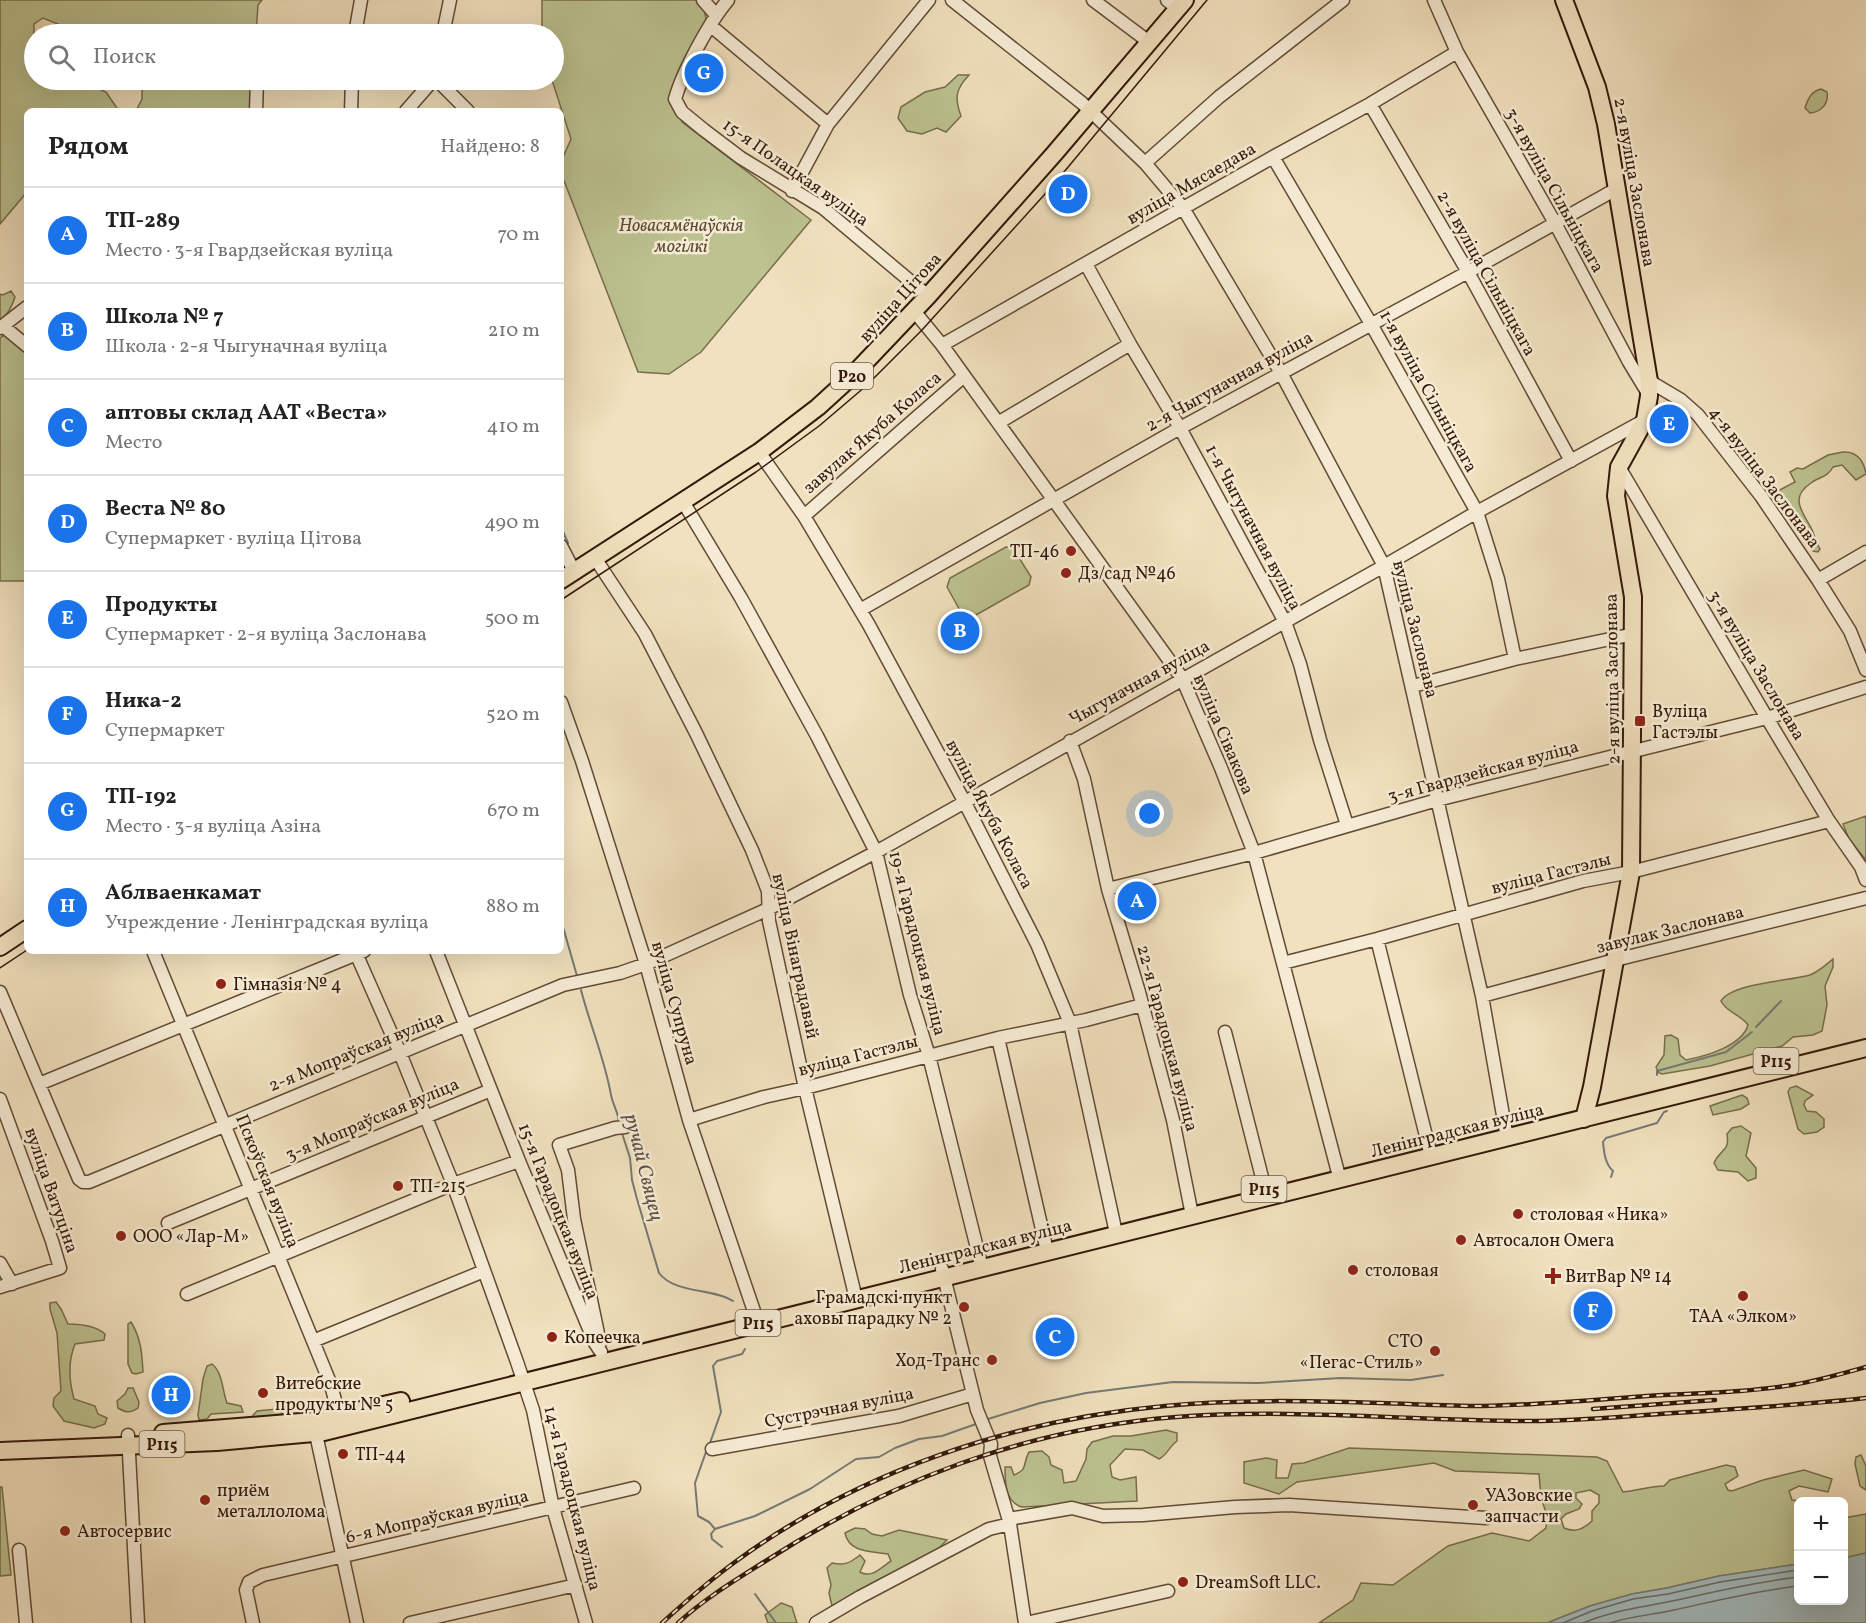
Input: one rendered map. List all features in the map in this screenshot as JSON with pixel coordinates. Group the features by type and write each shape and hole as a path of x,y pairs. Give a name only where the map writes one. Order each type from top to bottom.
{"main road":[{"name":"2-я вуліца Заслонава","path":"1564,0 1598,87 1618,188 1649,388 1645,420 1619,467 1616,496 1632,597 1634,634 1631,872 1585,1114"},
{"name":"вуліца Цітова","path":"568,576 759,452 818,407 852,376 928,296 1090,111 1149,42 1177,3"},
{"path":"0,947 24,931"},
{"name":"Ленінградская вуліца","path":"1832,1052 1866,1039"},
{"name":"Ленінградская вуліца","path":"0,1442 132,1440 217,1442 314,1427 1778,1065 1832,1052 1866,1048"},
{"name":"Ленінградская вуліца","path":"0,1451 132,1440"}],"street":[{"path":"357,24 361,0"},
{"path":"445,24 450,0"},
{"path":"703,0 713,20 828,124"},
{"path":"713,20 728,0"},
{"path":"792,191 828,124 929,0"},
{"name":"вуліца Заслонава","path":"952,0 1090,111 1145,163 1183,208 1281,373 1384,566 1482,996 1506,1133"},
{"path":"1093,0 1149,42"},
{"path":"1145,163 1220,97 1343,0"},
{"name":"3-я вуліца Сільніцкага","path":"1434,0 1457,52 1555,223 1629,362 1649,388"},
{"name":"15-я Полацкая вуліца","path":"713,20 679,85 675,99 682,112 741,158 823,208 928,296"},
{"name":"вуліца Мясаедава","path":"942,345 1370,104 1457,52"},
{"path":"256,108 257,90"},
{"path":"351,108 352,90"},
{"path":"409,108 426,90"},
{"path":"446,90 465,108"},
{"name":"2-я вуліца Сільніцкага","path":"1370,104 1468,272 1571,461"},
{"name":"1-я вуліца Сільніцкага","path":"1273,157 1477,512 1498,579 1515,659"},
{"name":"2-я Чыгуначная вуліца","path":"860,610 1180,428 1618,188"},
{"name":"1-я Чыгуначная вуліца","path":"1086,264 1180,428 1285,622 1300,664 1320,740 1347,825"},
{"path":"24,309 1,327 24,344"},
{"name":"вуліца Сівакова","path":"914,311 942,345 1182,678 1221,768 1254,853 1339,1175"},
{"path":"998,423 1130,344"},
{"name":"завулак Якуба Коласа","path":"804,516 964,376"},
{"name":"4-я вуліца Заслонава","path":"1649,388 1681,400 1698,415 1761,496 1850,631 1866,670"},
{"name":"Чыгуначная вуліца","path":"646,964 768,909 876,852 1477,512 1645,420"},
{"name":"вуліца Якуба Коласа","path":"759,452 804,516 860,610 964,801 1037,944 1070,1023 1115,1229"},
{"name":"3-я вуліца Заслонава","path":"1619,467 1829,821 1861,867 1866,880"},
{"name":"19-я Гарадоцкая вуліца","path":"682,500 741,598 817,736 876,852 910,995 929,1056 981,1263"},
{"path":"1818,580 1866,552"},
{"name":"вуліца Вінаградавай","path":"595,558 645,634 752,850 768,891 769,921 805,1088 855,1294"},
{"path":"564,559 568,576"},
{"path":"1413,686 1515,659 1634,634"},
{"name":"3-я Гвардзейская вуліца","path":"1108,888 1254,853 1437,800 1767,718 1866,687"},
{"name":"вуліца Супруна","path":"564,710 646,964 689,1120 756,1318"},
{"name":"22-я Гарадоцкая вуліца","path":"1070,741 1084,779 1108,888 1173,1120 1191,1211"},
{"name":"вуліца Гастэлы","path":"1283,963 1584,881 1631,872 1829,821"},
{"name":"завулак Заслонава","path":"1482,996 1615,960 1866,898"},
{"path":"1377,939 1430,1152"},
{"name":"Пскоўская вуліца","path":"154,954 331,1385 341,1421"},
{"path":"0,992 39,1083 184,1026 353,954"},
{"name":"14-я Гарадоцкая вуліца","path":"359,954 453,1184 522,1377 533,1410 553,1508 586,1623"},
{"name":"15-я Гарадоцкая вуліца","path":"437,954 519,1161 602,1357"},
{"name":"2-я Мопраўская вуліца","path":"39,1083 79,1179 83,1182 563,986 620,974 646,964"},
{"name":"вуліца Гастэлы","path":"689,1120 764,1097 998,1038 1142,1005"},
{"path":"1225,1032 1266,1193"},
{"path":"998,1038 1046,1247"},
{"name":"3-я Мопраўская вуліца","path":"168,1223 490,1090"},
{"name":"вуліца Ватуціна","path":"0,1098 60,1269 6,1286"},
{"name":"15-я Гарадоцкая вуліца","path":"602,1357 574,1219 568,1170 559,1145 620,1128"},
{"path":"187,1294 453,1184 519,1161"},
{"path":"0,1263 6,1286"},
{"path":"313,1341 484,1272"},
{"path":"943,1273 973,1394 991,1444 990,1456 1009,1521 1025,1623 1168,1591"},
{"name":"Сустрэчная вуліца","path":"711,1449 898,1416 973,1394"},
{"path":"314,1427 357,1623"},
{"path":"132,1440 138,1623"},
{"name":"6-я Мопраўская вуліца","path":"253,1623 246,1590 249,1582 263,1575 634,1488"},
{"path":"816,1623 860,1597 989,1529 1009,1521 1072,1508 1103,1516 1289,1505 1486,1518"},
{"path":"19,1550 26,1623"},
{"path":"410,1623 576,1585"}],"green space":[{"path":"0,0 262,0 258,5 257,24 58,24 43,18 34,24 24,24 24,90 102,90 106,92 117,108 24,108 24,196 0,224"},
{"name":"Новасямёнаўскія могілкі","path":"542,0 695,0 704,7 707,24 672,94 682,122 811,220 701,352 669,374 638,372 564,181 564,155 571,139 564,117 564,108 561,108 555,90 564,90 564,24 542,24"},
{"path":"958,75 969,75 961,85 957,98 961,116 946,132 937,128 922,134 907,131 898,118 901,107 925,92 945,87"},
{"path":"1821,89 1827,92 1825,104 1821,109 1810,113 1805,108 1808,101 1813,93"},
{"path":"142,90 252,90 250,108 138,108 142,99"},
{"path":"11,291 15,297 14,301 0,322 0,294"},
{"path":"6,334 24,352 24,581 0,581 0,338"},
{"path":"1843,452 1856,455 1864,465 1866,474 1856,480 1842,465 1833,467 1804,489 1800,495 1800,507 1820,549 1818,552 1813,551 1799,524 1774,493 1795,482 1790,472 1797,468 1803,469 1828,455"},
{"path":"1006,547 1013,548 1031,577 1029,585 969,619 962,614 947,587 950,578"},
{"path":"1866,816 1866,860 1849,839 1843,824"},
{"path":"1833,959 1833,967 1825,986 1827,1005 1822,1031 1813,1035 1793,1037 1782,1046 1710,1066 1659,1073 1656,1067 1664,1055 1665,1036 1671,1035 1678,1039 1680,1055 1686,1060 1722,1049 1739,1039 1748,1025 1723,1005 1721,1001 1727,995 1749,986 1810,975"},
{"path":"1796,1086 1813,1095 1805,1101 1807,1111 1816,1112 1824,1119 1824,1127 1817,1132 1804,1134 1798,1129 1788,1092 1790,1088"},
{"path":"1742,1095 1747,1098 1749,1104 1741,1109 1713,1115 1710,1106"},
{"path":"1741,1126 1751,1133 1746,1156 1756,1168 1756,1178 1748,1181 1738,1172 1718,1170 1714,1163 1726,1148 1727,1134 1732,1128"},
{"path":"56,1302 68,1324 88,1326 105,1334 104,1340 75,1344 70,1364 74,1399 95,1406 98,1414 107,1418 105,1424 94,1428 64,1421 53,1406 54,1398 61,1391 57,1333 50,1309 50,1303"},
{"path":"131,1322 139,1340 142,1359 143,1372 136,1374 132,1373 128,1364 128,1324"},
{"path":"212,1364 220,1377 227,1403 241,1406 243,1412 211,1414 207,1419 199,1420 203,1379 207,1366"},
{"path":"128,1388 133,1388 139,1402 138,1408 128,1412 118,1408 117,1401"},
{"path":"277,1409 284,1415 253,1419 257,1411"},
{"path":"1166,1430 1177,1433 1177,1441 1159,1459 1143,1450 1125,1449 1110,1465 1112,1477 1120,1480 1136,1477 1137,1501 1022,1507 1016,1505 1009,1496 1005,1467 1011,1467 1014,1475 1019,1473 1022,1471 1029,1452 1042,1451 1049,1457 1051,1465 1062,1470 1064,1483 1076,1481 1086,1459 1087,1449 1092,1442 1113,1436 1131,1436"},
{"path":"1349,1448 1597,1457 1607,1461 1623,1492 1664,1486 1670,1480 1726,1465 1735,1467 1738,1476 1725,1484 1728,1490 1732,1491 1763,1480 1804,1470 1832,1479 1828,1492 1799,1486 1789,1491 1794,1500 1794,1565 1719,1576 1632,1594 1590,1606 1547,1623 1319,1623 1353,1600 1361,1583 1393,1585 1448,1546 1492,1533 1529,1541 1546,1528 1547,1516 1541,1497 1539,1474 1455,1471 1434,1463 1297,1482 1279,1494 1244,1483 1244,1462 1266,1458 1277,1460 1276,1478 1288,1478 1292,1464 1304,1463","holes":["1590,1490 1599,1495 1599,1503 1592,1511 1592,1521 1586,1526 1572,1530 1564,1528 1561,1519 1566,1514 1579,1509 1582,1504 1576,1498 1576,1493"]},
{"path":"1861,1455 1866,1466 1866,1490 1860,1486 1855,1464 1856,1457"},
{"path":"0,1487 2,1487 11,1575 0,1576"},
{"path":"1866,1514 1866,1553 1848,1557 1848,1517"},
{"path":"855,1528 865,1529 872,1534 882,1536 899,1530 947,1540 935,1552 832,1606 827,1568 832,1563 847,1563 860,1555 865,1561 860,1572 868,1574 891,1561 888,1554 862,1550 851,1544 845,1533"},
{"path":"781,1603 792,1607 797,1623 768,1623 765,1615"}],"water":[{"path":"1866,1553 1866,1623 1547,1623 1590,1606 1632,1594 1719,1576 1794,1565 1794,1605 1848,1605 1848,1557"}],"waterway":[{"path":"564,534 568,543"},
{"name":"ручай Свяцец","path":"564,930 577,976"},
{"name":"ручай Свяцец","path":"581,990 619,1122"},
{"path":"1756,1027 1781,1001"},
{"path":"1657,1075 1657,1071 1726,1052 1752,1032"},
{"path":"1611,1177 1613,1171 1604,1150 1603,1142 1606,1138 1657,1123 1667,1111"},
{"name":"ручай Свяцец","path":"621,1130 630,1158 637,1199 659,1273 666,1280 684,1288 715,1294 733,1301"},
{"name":"ручай Свяцец","path":"710,1443 721,1412 713,1366 717,1361 742,1354 745,1349"},
{"path":"988,1419 1040,1403 1086,1393 1173,1382 1258,1383 1341,1378 1411,1380 1443,1375"},
{"path":"715,1529 755,1516 810,1489 856,1459 879,1457 919,1439 942,1436 976,1424"},
{"name":"ручай Свяцец","path":"707,1449 695,1483 698,1516 709,1522 715,1529 711,1534 712,1539 722,1547"},
{"name":"ручай Свяцец","path":"755,1594 776,1623"}],"tram line":[{"path":"564,598 756,472 819,426 866,386 922,330 1054,184 1207,0"},
{"path":"0,968 24,952"}],"railway":[{"path":"662,1623 735,1562 783,1530 833,1501 885,1476 939,1455 1051,1423 1108,1413 1219,1402 1299,1401 1482,1406 1738,1391 1801,1383 1866,1367"},
{"path":"678,1623 709,1598 742,1576 861,1506 961,1463 1066,1433 1120,1423 1220,1415 1309,1414 1549,1421 1770,1407 1866,1398"},
{"path":"1593,1409 1715,1400"}],"place":[{"name":"ТП-192","path":"704,73"},
{"name":"Веста № 80","path":"1068,194"},
{"name":"Продукты","path":"1669,424"},
{"name":"ТП-46","path":"1071,551"},
{"name":"Дз/сад №46","path":"1066,573"},
{"name":"Школа № 7","path":"960,631"},
{"name":"Вуліца Гастэлы","path":"1640,721"},
{"name":"ТП-289","path":"1137,901"},
{"name":"Гімназія № 4","path":"221,984"},
{"name":"ТП-215","path":"398,1186"},
{"name":"столовая «Ника»","path":"1518,1214"},
{"name":"ООО «Лар-М»","path":"121,1236"},
{"name":"Автосалон Омега","path":"1461,1240"},
{"name":"столовая","path":"1353,1270"},
{"name":"ВитВар № 14","path":"1553,1276"},
{"name":"ТАА «Элком»","path":"1743,1296"},
{"name":"Грамадскі пункт аховы парадку № 2","path":"964,1307"},
{"name":"Ника-2","path":"1593,1311"},
{"name":"Копеечка","path":"552,1337"},
{"name":"аптовы склад ААТ «Веста»","path":"1055,1337"},
{"name":"СТО «Пегас-Стиль»","path":"1435,1351"},
{"name":"Ход-Транс","path":"992,1360"},
{"name":"Витебские продукты № 5","path":"263,1393"},
{"name":"Аблваенкамат","path":"171,1395"},
{"name":"ТП-44","path":"343,1454"},
{"name":"приём металлолома","path":"205,1500"},
{"name":"УАЗовские запчасти","path":"1473,1505"},
{"name":"Автосервис","path":"65,1531"},
{"name":"DreamSoft LLC.","path":"1183,1582"}]}
